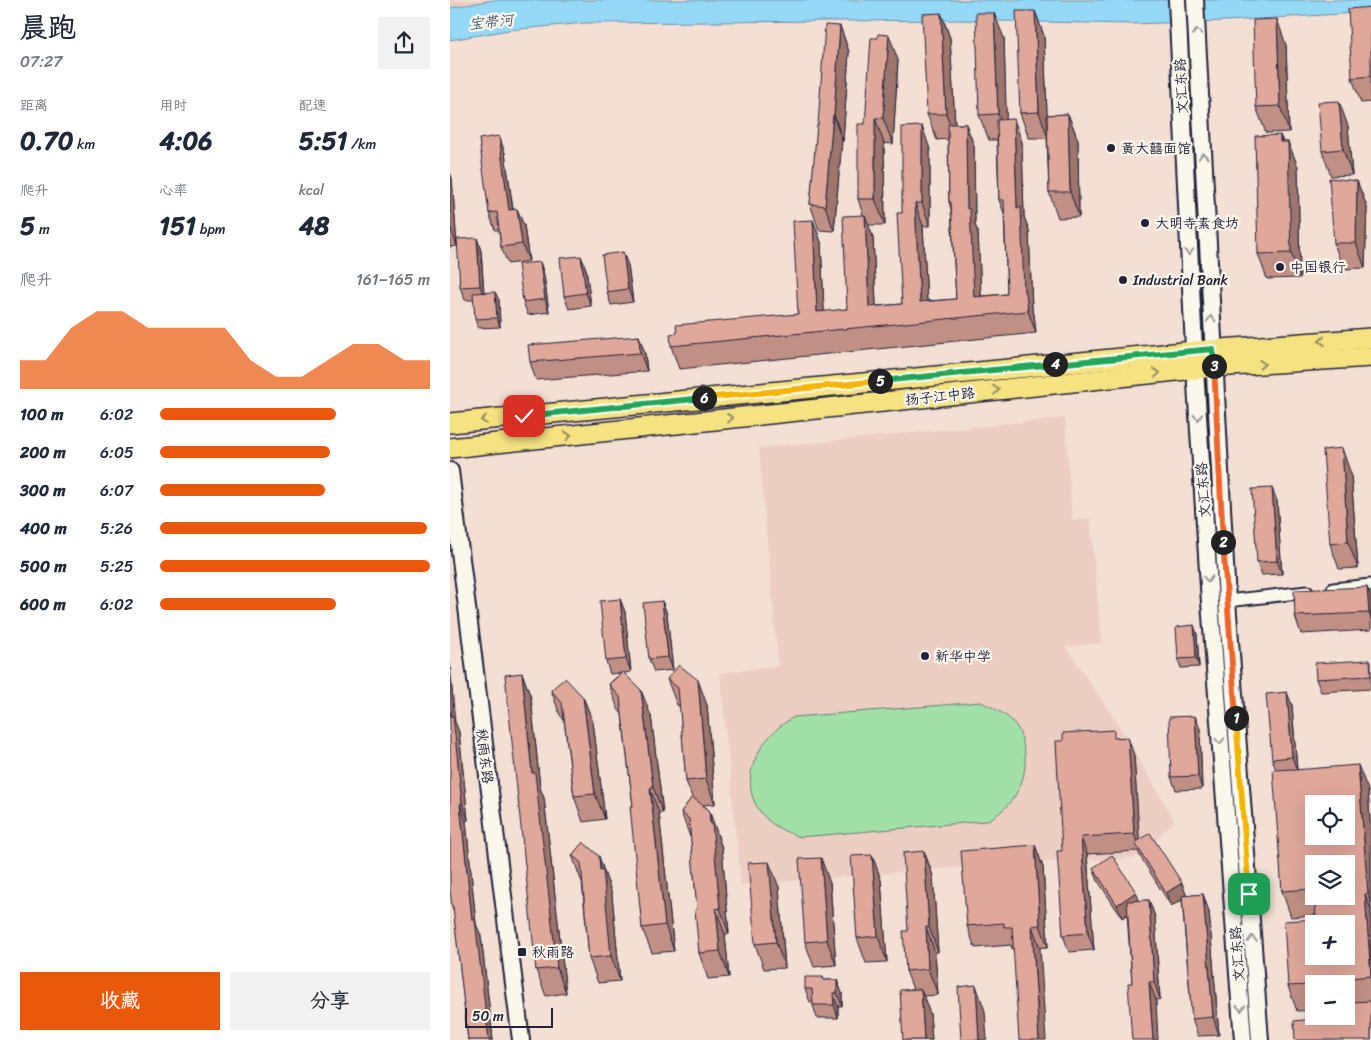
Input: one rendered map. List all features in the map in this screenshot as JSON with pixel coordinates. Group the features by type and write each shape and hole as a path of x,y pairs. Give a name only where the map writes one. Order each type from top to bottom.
{"main road":[{"name":"文汇东路","path":"1177,0 1180,64 1204,359 1227,601 1260,1040"},
{"name":"文汇东路","path":"1195,0 1210,602 1244,1040"},
{"name":"扬子江中路","path":"450,448 1371,338"},
{"name":"扬子江中路","path":"450,423 1204,359 1371,357"},
{"name":"秋雨东路","path":"450,471 521,1040"}],"street":[{"path":"1227,601 1371,585"}],"shaded area":[{"path":"450,0 493,0 450,8"},
{"name":"新华中学","path":"1065,418 1072,520 1090,519 1102,643 1066,647 1120,727 1175,821 1135,858 990,865 741,885 720,673 778,666 759,448"}],"green space":[{"path":"981,702 1003,714 1014,723 1022,738 1025,759 1025,770 1018,791 1005,808 986,821 800,837 772,824 758,808 752,794 750,779 753,764 769,737 794,717"}],"water":[{"name":"宝带河","path":"493,0 1371,0 1371,12 1226,21 1131,24 957,20 585,23 509,30 450,40 450,8"}],"building":[{"path":"1371,7 1371,76 1352,78 1348,9"},
{"path":"1016,11 1035,11 1039,112 1020,113"},
{"path":"941,13 946,114 927,114 922,14"},
{"path":"976,13 994,13 998,114 979,115"},
{"path":"1277,19 1280,106 1256,107 1253,20"},
{"path":"825,25 840,26 825,206 810,204"},
{"path":"878,34 889,35 883,118 875,118 875,199 858,199 858,124 865,124 871,38 878,38"},
{"path":"1339,101 1343,149 1322,151 1318,102"},
{"path":"1068,114 1070,192 1049,192 1047,115"},
{"path":"1014,119 1017,208 1021,207 1024,292 1026,292 1028,311 671,346 670,334 677,333 676,325 798,314 793,221 813,220 817,312 847,309 843,216 865,215 869,307 902,304 897,213 902,213 902,127 922,126 922,203 915,203 920,302 956,299 951,202 949,202 948,124 966,124 967,209 970,209 974,297 1007,294 1004,200 999,200 997,120"},
{"path":"1280,135 1280,142 1288,142 1291,253 1258,254 1255,136"},
{"path":"499,136 509,210 517,209 522,244 501,247 497,212 489,213 479,139"},
{"path":"1329,178 1357,181 1356,243 1334,243"},
{"path":"477,238 480,286 460,287 457,239"},
{"path":"623,252 628,289 607,292 602,255"},
{"path":"581,256 586,293 564,296 560,258"},
{"path":"540,262 545,299 523,302 518,264"},
{"path":"495,292 497,318 475,319 473,293"},
{"path":"639,336 640,353 530,362 528,345"},
{"path":"1342,448 1348,542 1330,544 1323,450"},
{"path":"1272,488 1277,561 1257,562 1252,489"},
{"path":"1367,587 1369,613 1295,616 1294,590"},
{"path":"620,599 626,659 606,661 600,601"},
{"path":"662,601 668,657 649,659 643,603"},
{"path":"1194,625 1196,658 1178,659 1176,627"},
{"path":"1370,660 1371,676 1316,679 1315,663"},
{"path":"679,665 698,680 706,779 686,781 678,688 667,679"},
{"path":"623,672 641,690 653,787 650,788 665,925 642,928 630,806 633,806 620,697 609,684"},
{"path":"522,673 532,773 535,773 557,968 536,970 505,675"},
{"path":"565,678 583,697 595,794 574,796 562,703 551,690"},
{"path":"1287,692 1292,757 1272,759 1266,694"},
{"path":"450,711 451,716 453,716 472,920 475,920 489,1040 468,1040 452,907 450,890"},
{"path":"1195,716 1198,776 1171,777 1169,717"},
{"path":"1114,730 1114,738 1128,737 1134,834 1081,837 1088,933 1063,935 1057,851 1062,851 1056,741 1063,741 1063,733"},
{"path":"1358,765 1368,894 1365,894 1371,976 1355,978 1355,975 1305,975 1305,985 1288,986 1284,921 1305,920 1305,965 1355,965 1355,915 1316,915 1315,905 1355,905 1355,855 1305,855 1305,889 1282,891 1273,770"},
{"path":"692,797 709,810 710,823 712,823 720,908 716,909 720,951 699,953 689,819 681,812"},
{"path":"1150,833 1182,883 1166,893 1135,843"},
{"path":"583,842 599,856 600,870 603,870 611,956 589,958 581,863 572,855"},
{"path":"1035,845 1040,925 1032,926 1039,1040 1019,1040 1012,927 1004,927 1004,923 967,926 961,851"},
{"path":"924,851 929,927 926,927 928,969 906,971 903,931 908,931 903,853"},
{"path":"872,855 878,936 857,938 851,856"},
{"path":"1112,855 1136,892 1117,905 1093,868"},
{"path":"821,858 827,940 805,942 799,859"},
{"path":"769,862 776,942 755,944 748,863"},
{"path":"1203,894 1213,1017 1192,1019 1182,896"},
{"path":"1149,900 1154,982 1149,982 1153,1040 1132,1040 1128,983 1132,983 1127,901"},
{"path":"805,977 823,977 823,980 837,980 837,993 833,993 834,1005 813,1005 812,989 805,989"},
{"path":"976,985 979,1040 961,1040 958,987"},
{"path":"921,989 924,1040 903,1040 900,990"},
{"path":"1371,1001 1371,1040 1295,1040 1294,1021 1305,1020 1305,1025 1355,1025 1355,1002"}],"place":[{"name":"黄大囍面馆","path":"1111,148"},
{"name":"大明寺素食坊","path":"1145,223"},
{"name":"中国银行","path":"1280,267"},
{"name":"Industrial Bank","path":"1123,280"},
{"name":"新华中学","path":"925,656"},
{"name":"秋雨路","path":"522,952"}],"route":[{"path":"524,416 1213,349 1227,601 1249,894"}]}
